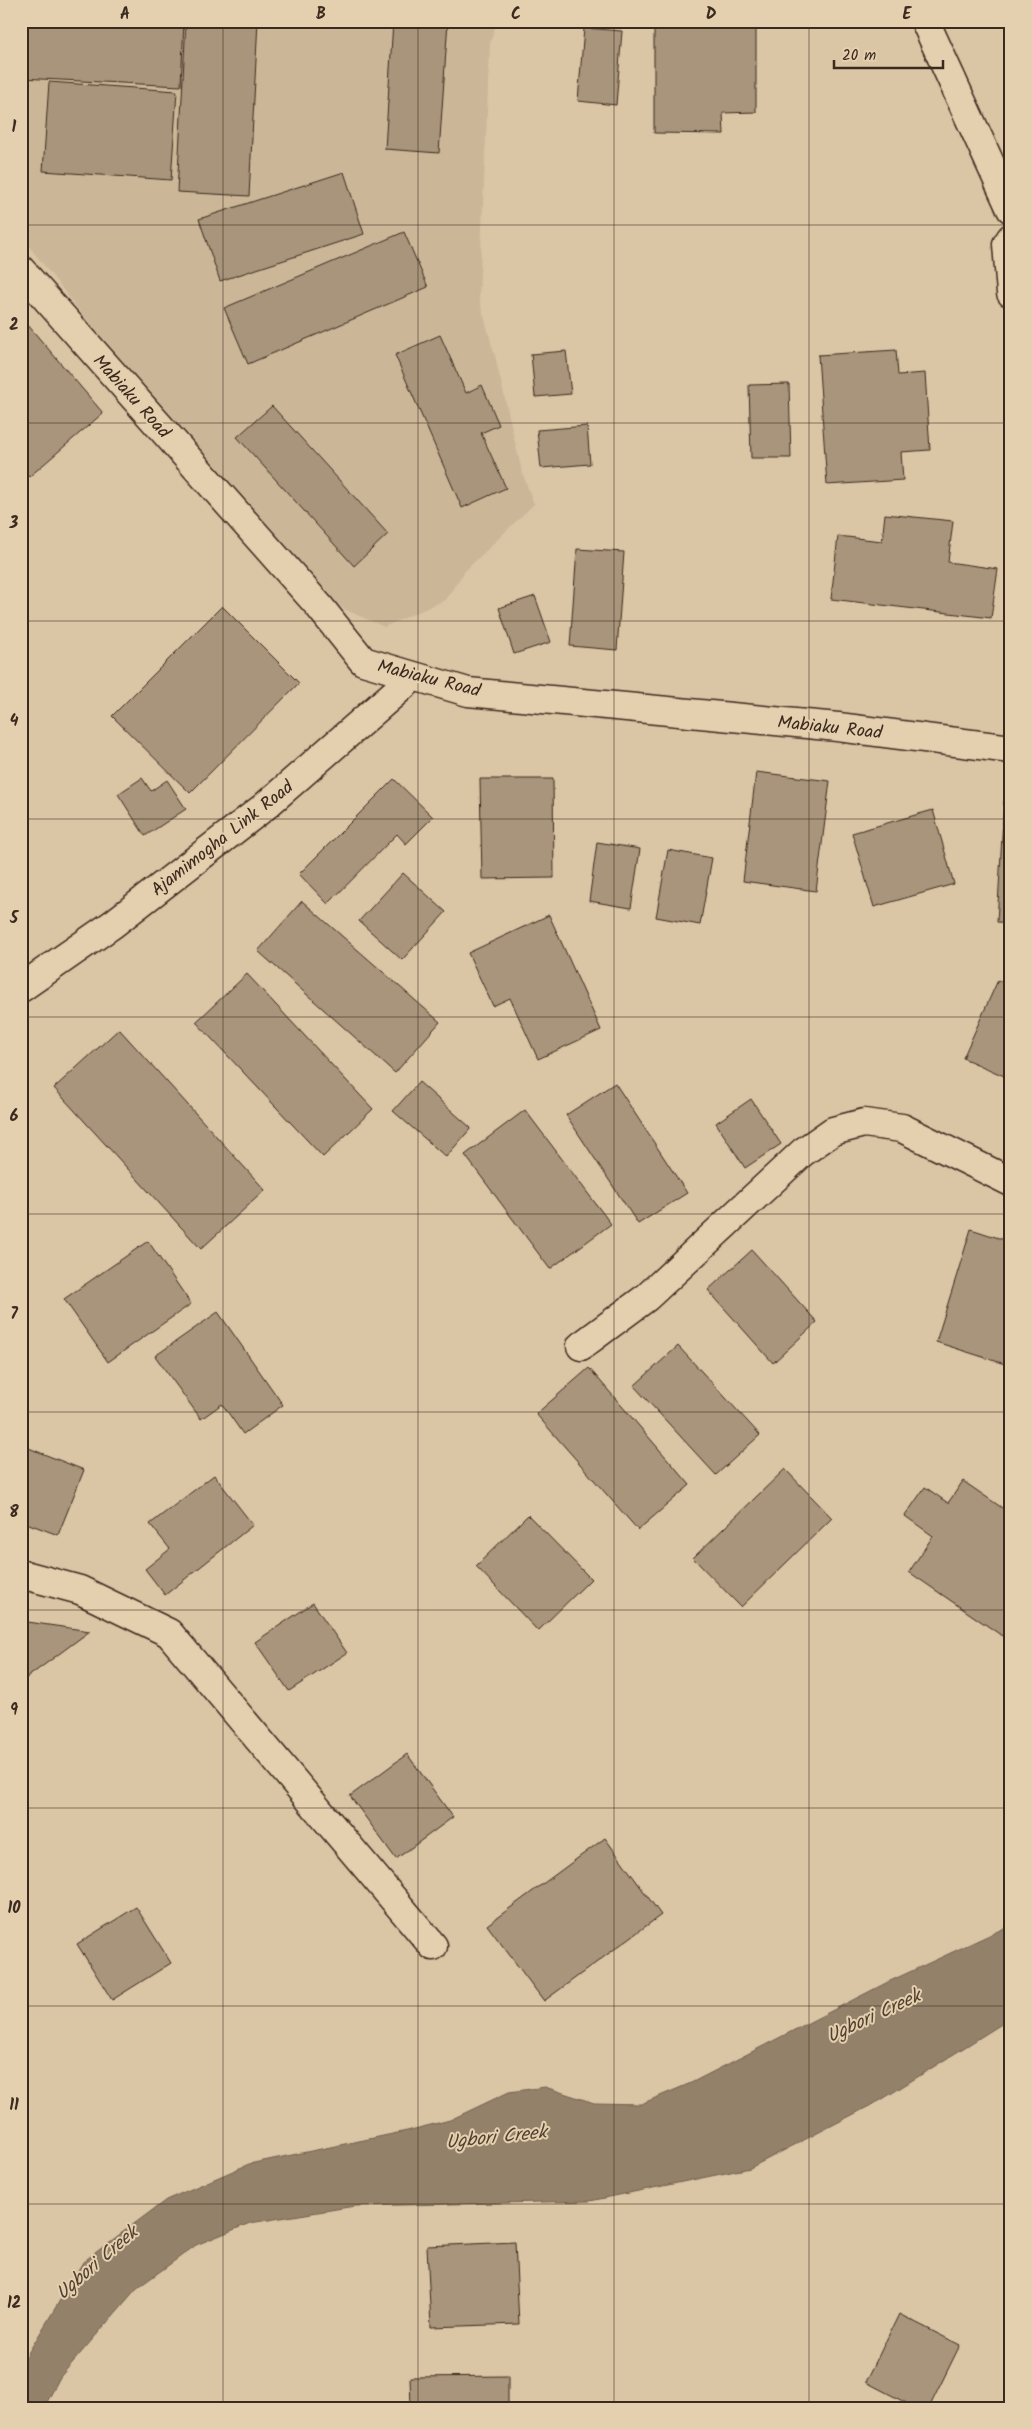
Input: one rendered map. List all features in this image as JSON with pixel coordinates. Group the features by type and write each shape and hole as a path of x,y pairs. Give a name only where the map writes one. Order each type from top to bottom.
{"street":[{"path":"925,21 1011,209"},
{"path":"1011,238 1007,244 1011,293"},
{"name":"Mabiaku Road","path":"21,270 319,606 363,661 468,692 838,727 1011,749"},
{"name":"Ajamimogha Link Road","path":"21,988 113,924 264,807 413,677"},
{"path":"580,1346 647,1297 803,1152 833,1131 864,1122 902,1128 1011,1182"},
{"path":"21,1574 80,1590 169,1633 432,1946"}],"shaded area":[{"path":"21,21 497,21 490,43 479,298 496,360 522,472 534,504 465,571 445,600 384,627 333,604 152,404 21,236"}],"water":[{"name":"Ugbori Creek","path":"1011,1925 1011,2018 881,2100 750,2168 590,2201 355,2206 250,2223 196,2245 136,2289 60,2377 44,2408 21,2408 21,2365 83,2262 166,2200 249,2164 407,2131 450,2120 509,2092 545,2087 594,2103 641,2104 691,2083 888,1982"}],"building":[{"path":"22,21 184,21 181,86 21,78"},
{"path":"186,21 258,21 249,196 177,192"},
{"path":"393,21 448,21 439,153 385,149"},
{"path":"654,21 731,21 731,29 756,29 756,112 723,113 724,134 654,133"},
{"path":"584,28 622,31 616,105 578,101"},
{"path":"49,82 177,91 171,180 43,171"},
{"path":"344,172 364,234 220,281 199,219"},
{"path":"404,232 428,287 248,364 224,308"},
{"path":"21,317 103,413 29,477 21,468"},
{"path":"440,335 466,393 482,385 499,425 481,433 506,488 462,508 395,355"},
{"path":"896,350 898,375 925,373 930,450 901,452 903,480 827,485 818,355"},
{"path":"566,351 571,394 535,397 531,354"},
{"path":"789,384 791,458 751,458 749,385"},
{"path":"272,406 388,534 354,566 237,437"},
{"path":"587,426 590,464 541,468 537,430"},
{"path":"885,514 953,521 948,562 998,569 991,618 831,599 838,536 882,541"},
{"path":"577,549 624,552 617,650 570,646"},
{"path":"535,596 551,642 514,654 499,608"},
{"path":"222,606 299,683 190,793 112,716"},
{"path":"756,772 830,781 816,891 743,881"},
{"path":"142,778 151,791 167,780 186,809 145,836 118,794"},
{"path":"394,779 433,817 406,844 397,834 328,904 299,874"},
{"path":"480,779 553,779 554,878 482,879"},
{"path":"1004,801 1011,801 1011,923 997,922"},
{"path":"933,810 954,884 874,907 852,833"},
{"path":"597,842 640,849 631,908 589,901"},
{"path":"668,850 712,858 700,925 656,917"},
{"path":"403,873 446,912 402,960 359,921"},
{"path":"302,901 440,1022 395,1073 258,951"},
{"path":"549,915 601,1030 538,1059 510,998 493,1006 468,953"},
{"path":"247,974 373,1109 323,1157 196,1022"},
{"path":"998,980 1011,986 1011,1079 963,1058"},
{"path":"119,1029 265,1190 201,1249 54,1088"},
{"path":"419,1082 471,1128 446,1157 393,1111"},
{"path":"615,1083 687,1193 638,1224 566,1115"},
{"path":"751,1099 781,1144 745,1168 716,1123"},
{"path":"525,1110 611,1224 550,1269 465,1155"},
{"path":"971,1229 1011,1242 1011,1366 936,1342"},
{"path":"148,1241 191,1304 108,1362 64,1299"},
{"path":"752,1250 817,1322 773,1363 708,1290"},
{"path":"218,1312 283,1405 243,1434 222,1404 201,1419 155,1356"},
{"path":"678,1346 760,1435 716,1475 634,1386"},
{"path":"589,1368 690,1485 638,1530 536,1414"},
{"path":"21,1445 84,1470 58,1535 21,1521"},
{"path":"785,1469 832,1518 741,1607 693,1558"},
{"path":"214,1475 253,1525 165,1595 145,1569 170,1549 150,1524"},
{"path":"963,1481 1011,1514 1011,1642 909,1572 933,1536 905,1516 925,1487 948,1503"},
{"path":"528,1515 591,1579 538,1631 476,1566"},
{"path":"313,1603 347,1653 289,1691 255,1642"},
{"path":"21,1621 90,1631 21,1682"},
{"path":"407,1754 453,1817 396,1859 350,1796"},
{"path":"605,1838 661,1915 544,2001 487,1925"},
{"path":"136,1907 171,1963 112,2000 77,1944"},
{"path":"515,2242 519,2324 431,2327 427,2246"},
{"path":"899,2314 960,2345 929,2408 916,2408 866,2382"},
{"path":"508,2376 508,2408 411,2408 410,2377"}]}
